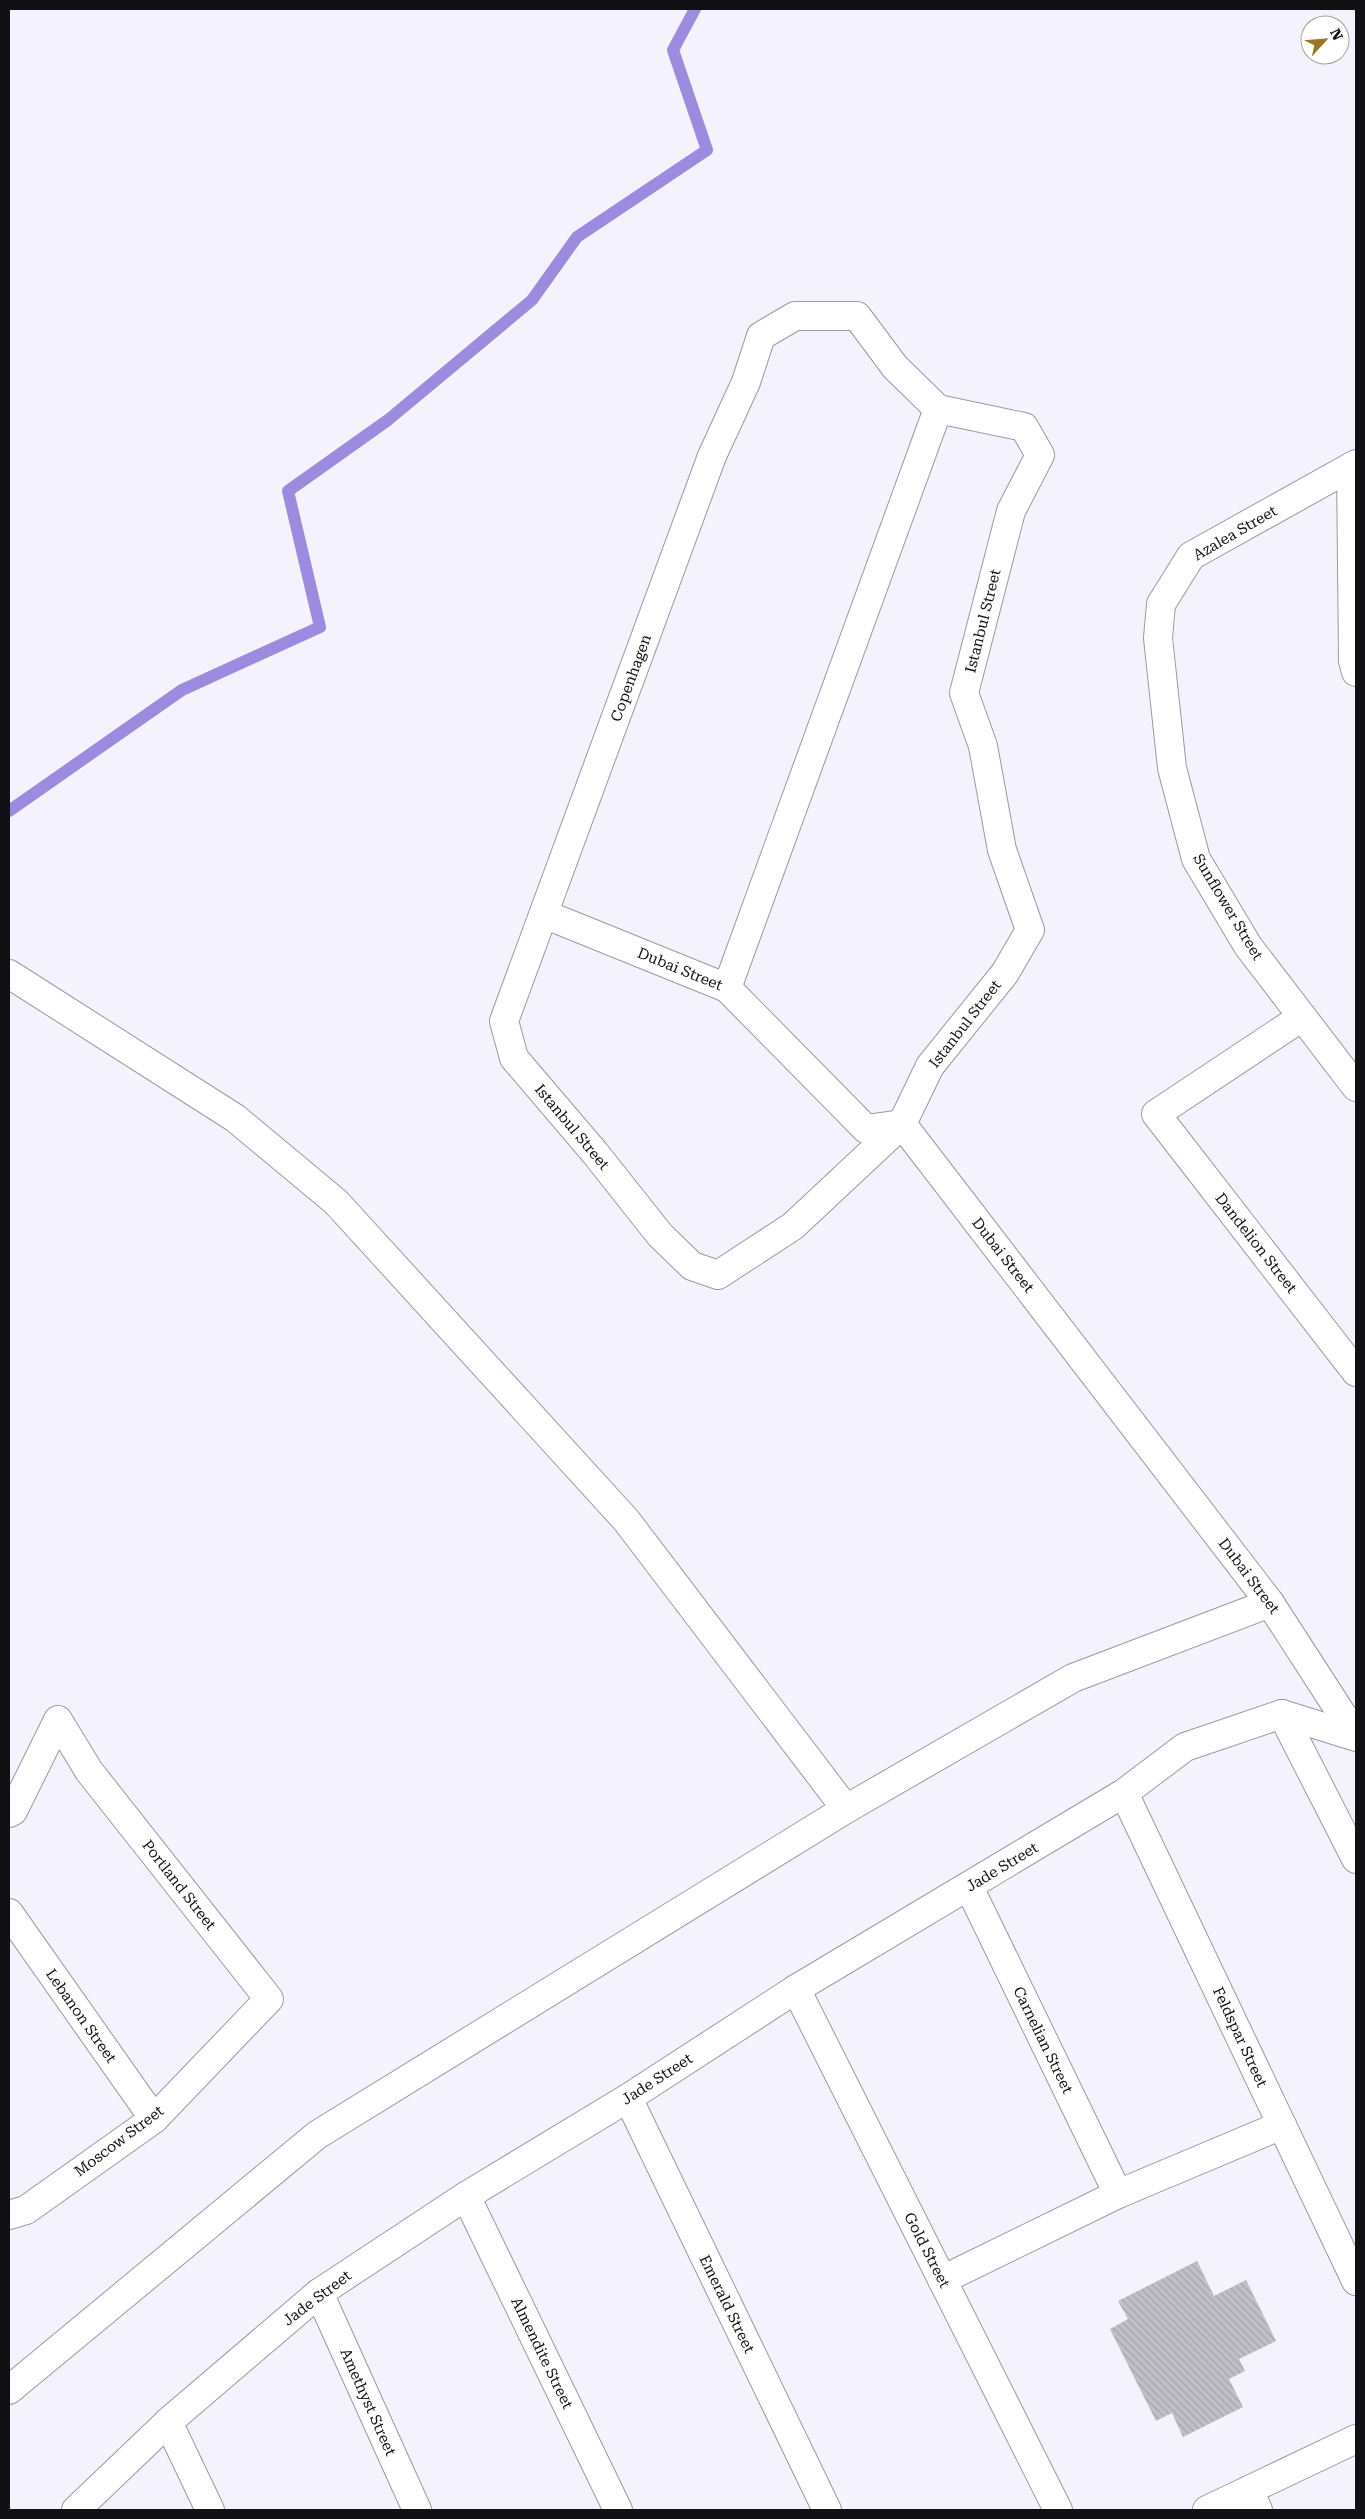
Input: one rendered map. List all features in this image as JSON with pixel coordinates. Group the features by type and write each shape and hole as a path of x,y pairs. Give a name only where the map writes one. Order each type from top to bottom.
{"street":[{"name":"Copenhagen","path":"504,1021 712,456 746,382 761,336 795,316 857,316 895,367 938,409"},
{"name":"Istanbul Street","path":"504,1021 514,1058 595,1153 660,1235 692,1266 718,1275 793,1226 902,1124 930,1066 1005,973 1030,930 1002,850 983,746 964,693 1011,511 1040,455 1024,427 938,409"},
{"path":"727,988 938,409"},
{"path":"1354,466 1353,661 1356,672"},
{"name":"Azalea Street","path":"1158,638 1160,604 1191,556 1354,466"},
{"name":"Sunflower Street","path":"1158,638 1172,768 1196,859 1248,946 1356,1087"},
{"name":"Dubai Street","path":"544,914 727,988 866,1129 902,1124 1270,1603 1356,1736"},
{"path":"9,974 236,1118 336,1202 626,1520 846,1809"},
{"name":"Dandelion Street","path":"1302,1017 1156,1114 1356,1372"},
{"path":"9,2390 317,2135 846,1809 1073,1678 1270,1603"},
{"path":"1282,1714 1356,1736"},
{"path":"1282,1714 1356,1859"},
{"name":"Jade Street","path":"76,2510 168,2422 319,2293 466,2196 628,2098 796,1989 1124,1793 1185,1747 1282,1714"},
{"name":"Portland Street","path":"9,1814 14,1811 58,1720 89,1771 269,1999"},
{"name":"Feldspar Street","path":"1124,1793 1356,2281"},
{"name":"Carnelian Street","path":"969,1887 1118,2194"},
{"name":"Lebanon Street","path":"9,1913 154,2119"},
{"name":"Gold Street","path":"796,1989 1058,2510"},
{"name":"Moscow Street","path":"17,2213 154,2119 269,1999"},
{"name":"Emerald Street","path":"628,2098 826,2510"},
{"path":"942,2280 1118,2194 1282,2125"},
{"name":"Almendite Street","path":"466,2196 618,2510"},
{"name":"Amethyst Street","path":"319,2293 417,2510"},
{"path":"168,2422 210,2510"},
{"path":"1207,2510 1254,2500 1356,2439"}],"building":[{"path":"1197,2261 1214,2296 1246,2280 1276,2341 1239,2359 1245,2371 1229,2379 1243,2407 1183,2437 1172,2413 1156,2421 1110,2329 1128,2319 1118,2301"}],"waterway":[{"path":"9,811 182,690 320,627 288,491 388,420 532,300 577,237 707,150 673,50 695,9"}]}
